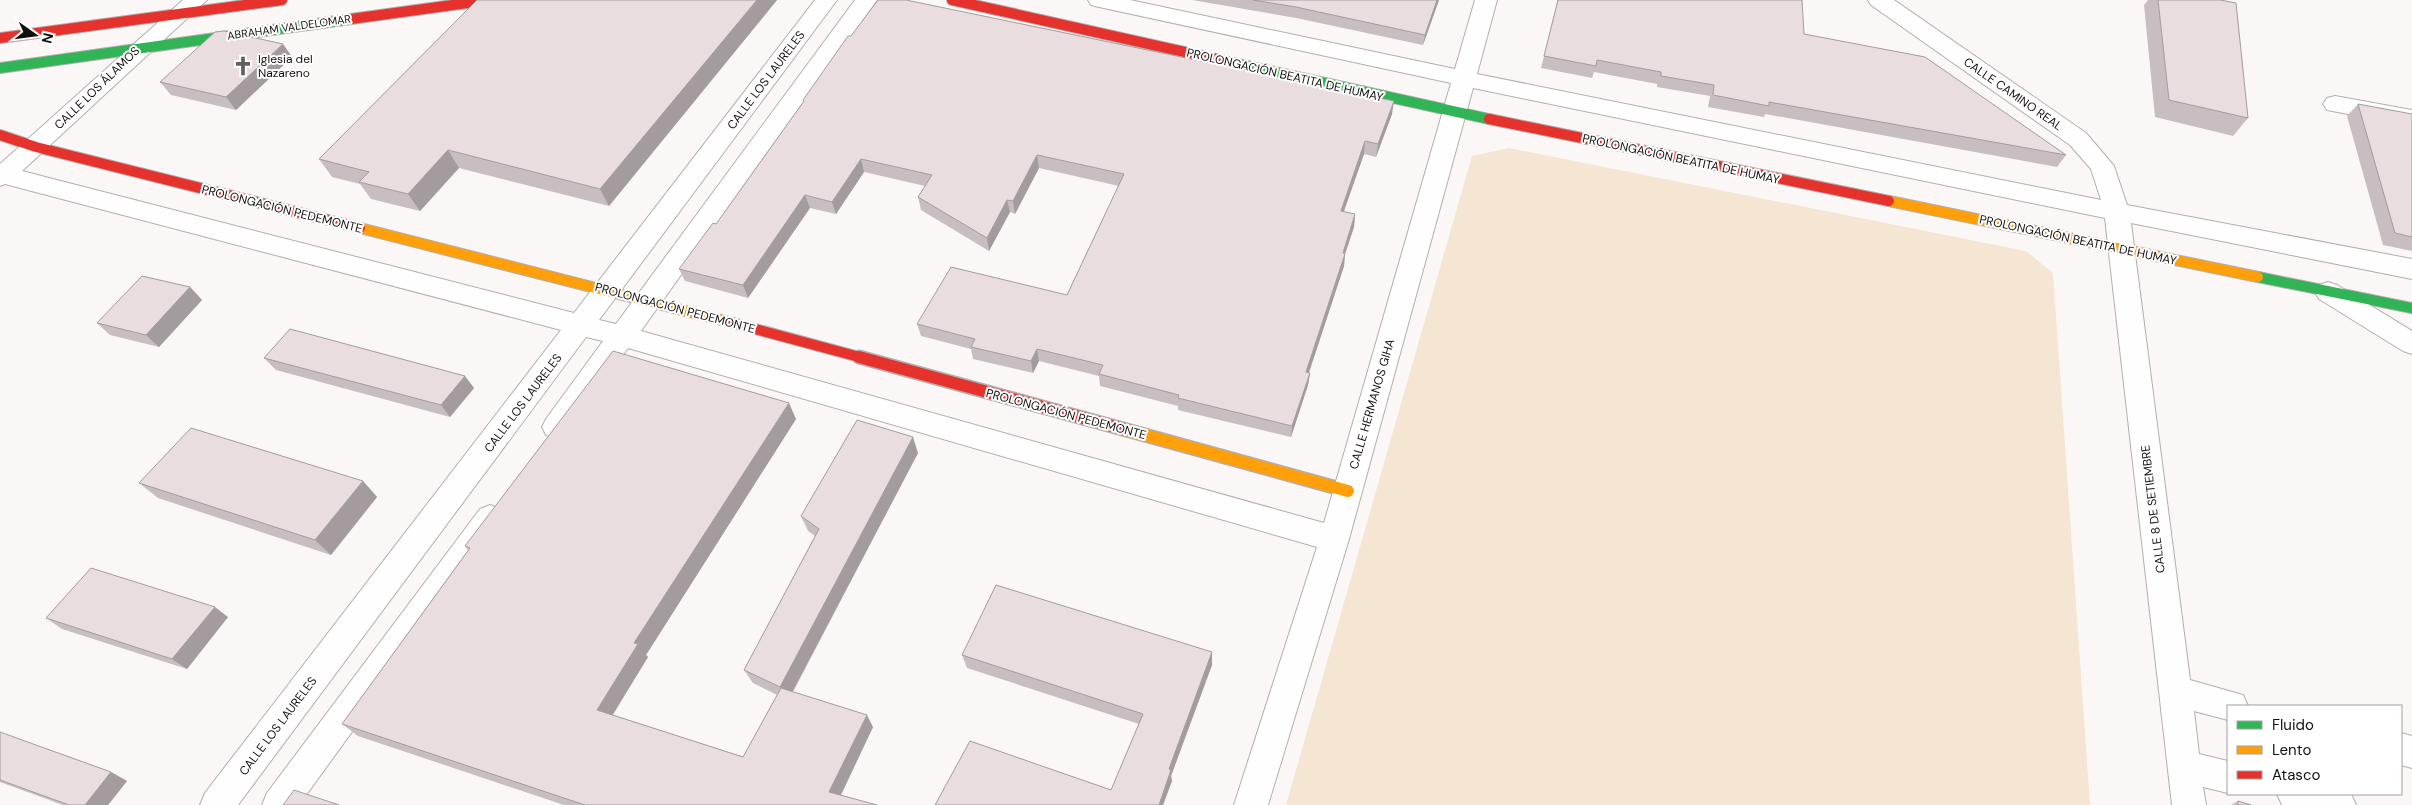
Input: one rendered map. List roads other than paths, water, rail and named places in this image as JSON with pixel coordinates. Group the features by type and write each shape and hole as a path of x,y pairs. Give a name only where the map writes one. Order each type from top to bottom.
{"street":[{"path":"0,38 187,7 282,0"},
{"name":"ABRAHAM VALDELOMAR","path":"0,68 140,47 489,0"},
{"name":"CALLE LOS LAURELES","path":"217,805 582,326 826,0"},
{"path":"541,448 866,0"},
{"name":"PROLONGACIÓN BEATITA DE HUMAY","path":"952,0 1453,112 2412,308"},
{"path":"1099,0 1462,80 2117,212 2412,269"},
{"name":"CALLE HERMANOS GIHA","path":"1251,805 1334,539 1486,0"},
{"name":"CALLE CAMINO REAL","path":"1879,0 2078,139 2102,166 2117,212"},
{"name":"CALLE LOS ÁLAMOS","path":"1,175 36,147 140,47 187,7"},
{"path":"2335,104 2412,118"},
{"name":"PROLONGACIÓN PEDEMONTE","path":"0,135 36,147 649,300 1348,491"},
{"path":"1,175 623,336 1334,539"},
{"name":"CALLE 8 DE SETIEMBRE","path":"2117,212 2189,805"},
{"path":"2328,292 2412,344"},
{"path":"279,805 506,495"},
{"path":"2176,692 2228,705"},
{"path":"2184,766 2227,777"},
{"path":"2298,795 2339,805"}],"place":[{"name":"Iglesia del Nazareno","path":"243,66"}]}
